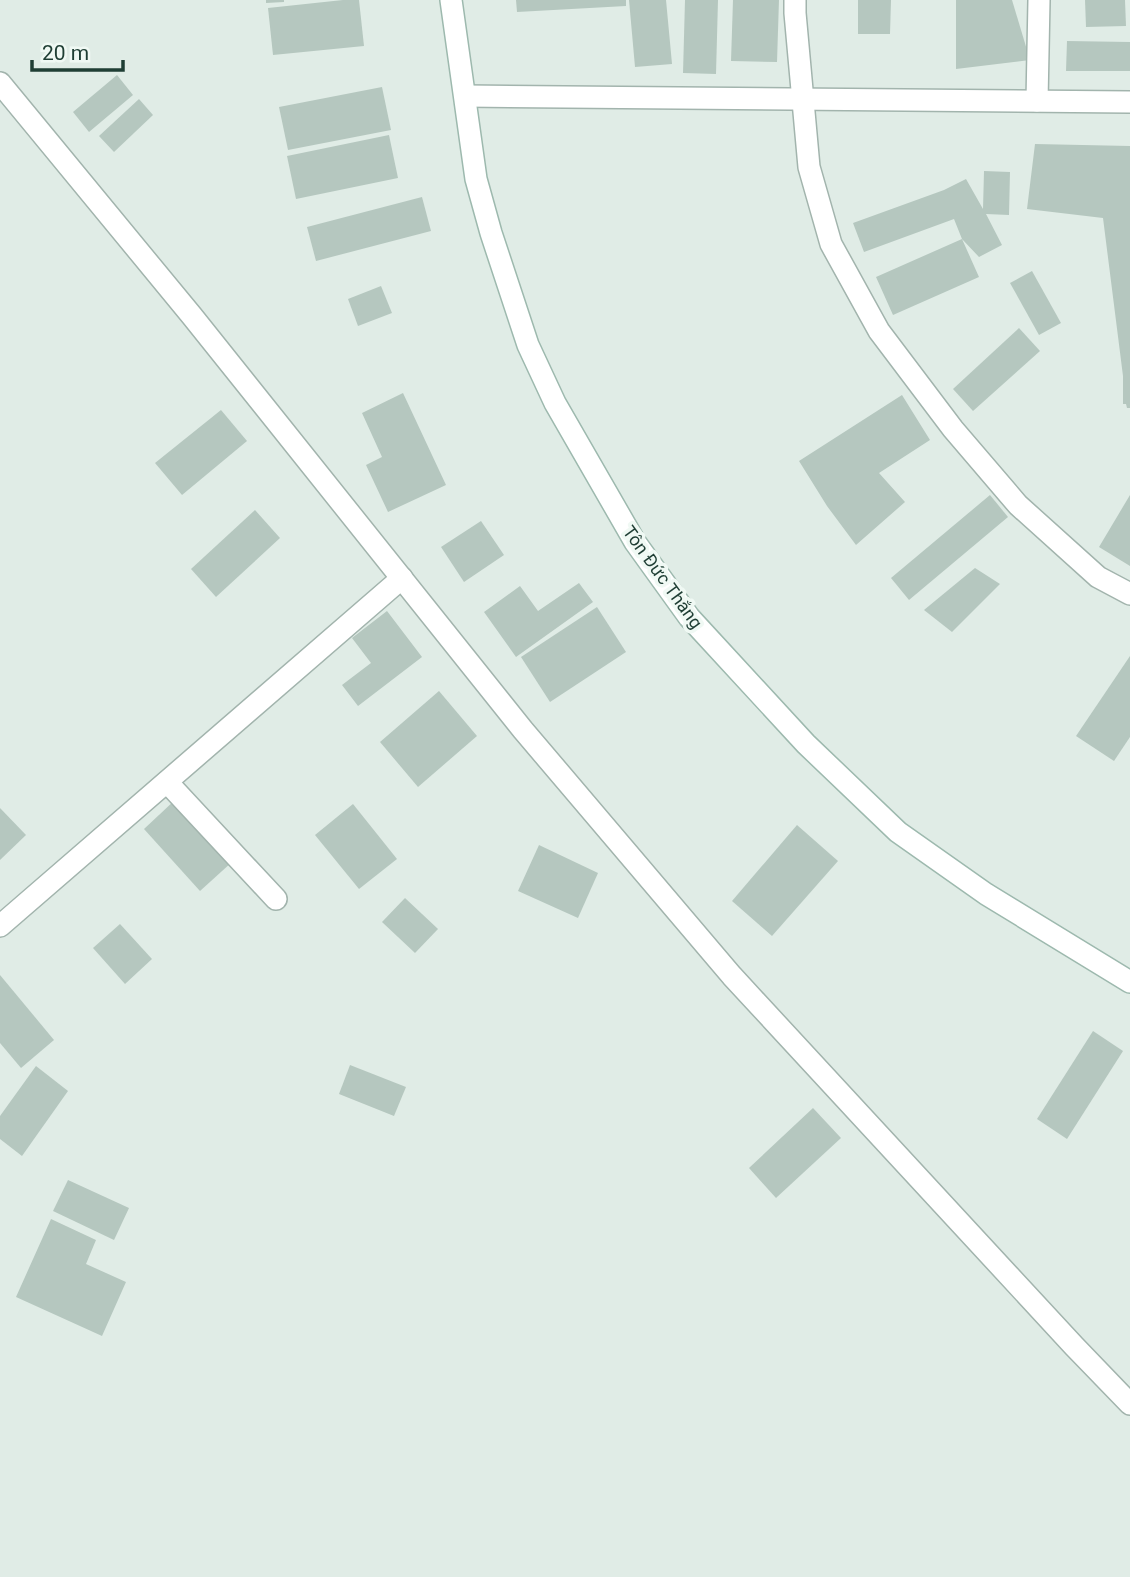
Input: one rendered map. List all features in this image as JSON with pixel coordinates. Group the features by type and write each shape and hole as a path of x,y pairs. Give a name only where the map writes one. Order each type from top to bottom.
{"street":[{"name":"Tôn Đức Thắng","path":"451,0 476,179 528,345 555,403 635,542 689,617 806,744 898,832 986,894 1130,982"},
{"path":"795,0 809,167 831,244 879,331 953,429 1018,505 1098,577 1130,594"},
{"path":"1037,101 1039,0"},
{"path":"0,83 192,316 523,730 732,976 1130,1404"},
{"path":"465,96 1130,102"},
{"path":"0,926 402,579"},
{"path":"167,782 276,899"}],"building":[{"path":"266,0 284,0 284,2 266,3"},
{"path":"359,0 364,46 273,55 268,8"},
{"path":"516,0 626,0 626,6 517,12"},
{"path":"629,0 666,0 672,64 635,67"},
{"path":"685,0 718,0 716,74 683,73"},
{"path":"733,0 779,0 777,62 731,61"},
{"path":"858,0 891,0 890,34 858,34"},
{"path":"956,0 1012,0 1030,60 956,69"},
{"path":"1085,0 1125,0 1126,26 1086,27"},
{"path":"1067,41 1130,42 1130,71 1066,71"},
{"path":"117,75 133,95 89,132 73,112"},
{"path":"382,87 391,130 288,150 279,107"},
{"path":"139,99 153,115 114,152 99,136"},
{"path":"389,135 398,178 296,199 287,156"},
{"path":"1035,144 1130,146 1130,408 1123,404 1123,376 1103,218 1027,209"},
{"path":"984,171 1010,172 1009,215 986,214 1002,245 979,257 962,239 954,219 864,252 853,223 944,190 966,179 983,209"},
{"path":"422,197 431,231 316,261 307,227"},
{"path":"962,239 979,277 893,315 876,277"},
{"path":"1032,271 1061,323 1039,335 1010,283"},
{"path":"381,286 392,313 358,326 348,299"},
{"path":"1019,328 1040,351 973,411 953,389"},
{"path":"403,393 446,485 388,512 366,465 382,457 362,413"},
{"path":"902,395 930,440 879,473 905,502 856,545 799,461"},
{"path":"221,410 247,441 182,495 155,463"},
{"path":"990,495 1008,517 909,600 891,578"},
{"path":"1130,495 1130,566 1099,547"},
{"path":"255,510 280,538 216,597 191,569"},
{"path":"481,521 504,555 464,582 441,547"},
{"path":"975,568 1000,584 952,632 924,610"},
{"path":"579,583 593,602 516,657 484,612 520,586 538,611"},
{"path":"597,607 626,652 550,702 521,657"},
{"path":"387,611 422,657 358,706 342,685 371,663 352,638"},
{"path":"1130,656 1130,737 1114,761 1076,736"},
{"path":"439,691 477,736 418,787 380,742"},
{"path":"175,800 232,862 200,891 144,829"},
{"path":"353,804 397,859 359,889 315,835"},
{"path":"0,808 26,835 0,860"},
{"path":"797,825 838,861 772,936 732,901"},
{"path":"539,845 598,873 578,918 518,891"},
{"path":"405,898 438,929 415,953 382,922"},
{"path":"120,924 152,959 125,984 93,948"},
{"path":"0,975 54,1040 21,1068 0,1043"},
{"path":"1093,1031 1123,1051 1067,1139 1037,1119"},
{"path":"350,1065 406,1087 394,1116 339,1094"},
{"path":"36,1066 68,1091 22,1156 0,1139 0,1116"},
{"path":"813,1108 841,1138 776,1198 749,1168"},
{"path":"68,1180 129,1208 114,1240 53,1211"},
{"path":"51,1219 96,1240 86,1264 126,1282 102,1336 16,1297"}]}
